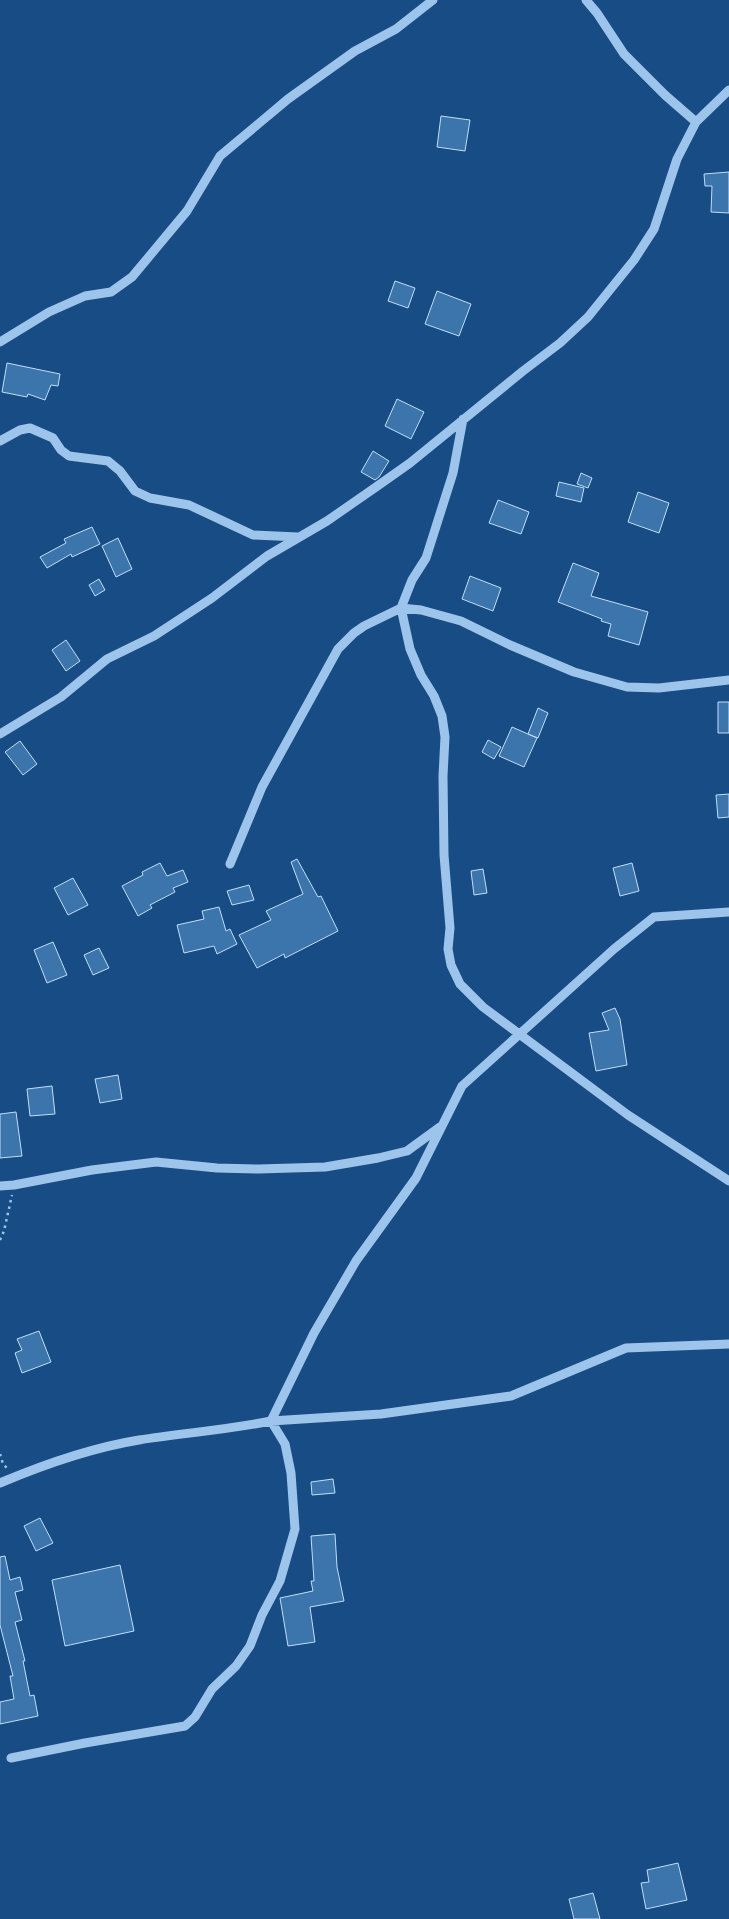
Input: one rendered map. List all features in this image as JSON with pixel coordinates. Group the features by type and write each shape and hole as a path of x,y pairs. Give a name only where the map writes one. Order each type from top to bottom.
{"street":[{"path":"0,342 49,312 85,296 111,292 132,277 187,211 220,156 288,99 355,51 396,30 433,0"},
{"path":"586,0 597,12 624,54 665,95 696,122"},
{"path":"0,734 61,697 107,659 154,636 212,598 267,556 327,520 410,463 560,343 588,317 608,294 654,229 677,159 696,122 729,90"},
{"path":"463,419 454,473 436,522 426,558 412,580 401,608 410,649 442,716 445,737 443,776 444,855 450,920 448,949 451,965 460,984 483,1007 628,1115 729,1181"},
{"path":"0,441 20,430 30,428 53,438 61,450 69,456 108,461 120,471 135,491 150,498 189,505 253,535 298,537"},
{"path":"230,864 262,787 338,649 354,632 401,608 421,610 460,621 510,646 574,672 627,687 659,688 729,680"},
{"path":"271,1421 314,1333 356,1261 416,1178 462,1086 614,949 654,917 729,912"},
{"path":"0,1186 92,1170 156,1162 259,1170 325,1166 378,1158 407,1151 443,1125"},
{"path":"0,1483 65,1457 137,1440 231,1429 271,1421 380,1414 511,1396 626,1348 729,1344"},
{"path":"10,1758 184,1726 195,1717 212,1689 236,1666 250,1646 262,1615 280,1581 294,1529 292,1473 285,1444 271,1421"}],"path":[{"path":"0,1240 4,1231 14,1185"},
{"path":"0,1454 3,1464 16,1476"}],"building":[{"path":"441,116 470,120 465,151 437,147"},
{"path":"729,172 729,213 711,212 712,186 705,186 704,174"},
{"path":"395,281 415,288 408,308 388,301"},
{"path":"437,291 471,304 459,336 425,324"},
{"path":"7,363 60,374 58,386 51,385 45,400 28,394 27,397 2,392"},
{"path":"397,399 424,412 411,439 385,426"},
{"path":"373,451 389,461 375,480 361,472"},
{"path":"581,473 592,478 588,488 577,484"},
{"path":"559,482 584,488 581,502 556,496"},
{"path":"638,492 669,503 659,533 628,522"},
{"path":"498,500 529,512 521,534 489,523"},
{"path":"92,527 100,544 72,557 71,554 47,568 40,557 66,543 64,539"},
{"path":"118,538 132,569 116,577 102,546"},
{"path":"573,563 599,573 591,596 648,612 639,645 608,636 611,624 558,602"},
{"path":"470,576 501,588 493,611 462,599"},
{"path":"99,579 105,590 95,596 89,585"},
{"path":"66,640 80,661 66,671 52,650"},
{"path":"718,702 729,702 729,733 718,733"},
{"path":"538,708 548,713 538,738 528,734"},
{"path":"512,727 537,738 524,767 499,756"},
{"path":"488,740 501,747 494,759 482,752"},
{"path":"20,741 37,764 23,775 5,752"},
{"path":"729,794 729,817 718,818 716,795"},
{"path":"297,859 318,897 321,896 338,931 285,958 284,954 257,968 239,935 271,920 266,911 303,894 291,862"},
{"path":"160,863 167,876 183,870 188,882 173,888 175,892 150,905 152,908 138,916 122,886 143,875 142,872"},
{"path":"632,863 639,891 620,896 613,868"},
{"path":"483,869 487,893 474,895 471,871"},
{"path":"73,878 88,905 68,915 54,888"},
{"path":"249,885 254,900 232,905 227,891"},
{"path":"219,907 226,931 230,929 237,944 217,954 214,946 184,953 177,925 204,919 202,911"},
{"path":"53,942 67,975 47,983 34,950"},
{"path":"99,948 109,968 93,975 84,955"},
{"path":"615,1008 620,1019 627,1065 596,1071 589,1033 609,1030 602,1013"},
{"path":"118,1075 122,1099 100,1103 95,1079"},
{"path":"52,1086 55,1114 30,1116 27,1089"},
{"path":"16,1112 22,1156 0,1158 0,1114"},
{"path":"39,1331 51,1362 22,1373 15,1353 22,1350 17,1339"},
{"path":"333,1479 335,1493 312,1495 311,1482"},
{"path":"40,1518 53,1543 36,1551 24,1526"},
{"path":"335,1534 337,1567 344,1601 310,1607 315,1642 288,1646 280,1598 313,1591 311,1581 314,1581 311,1536"},
{"path":"5,1556 10,1580 20,1577 23,1590 15,1592 22,1620 15,1622 25,1661 23,1661 30,1696 34,1695 38,1716 0,1724 0,1702 14,1699 10,1676 13,1676 0,1625 0,1557"},
{"path":"120,1565 134,1631 65,1646 52,1580"},
{"path":"678,1863 687,1900 646,1909 641,1883 649,1882 647,1870"},
{"path":"593,1893 600,1919 574,1919 569,1899"}]}
